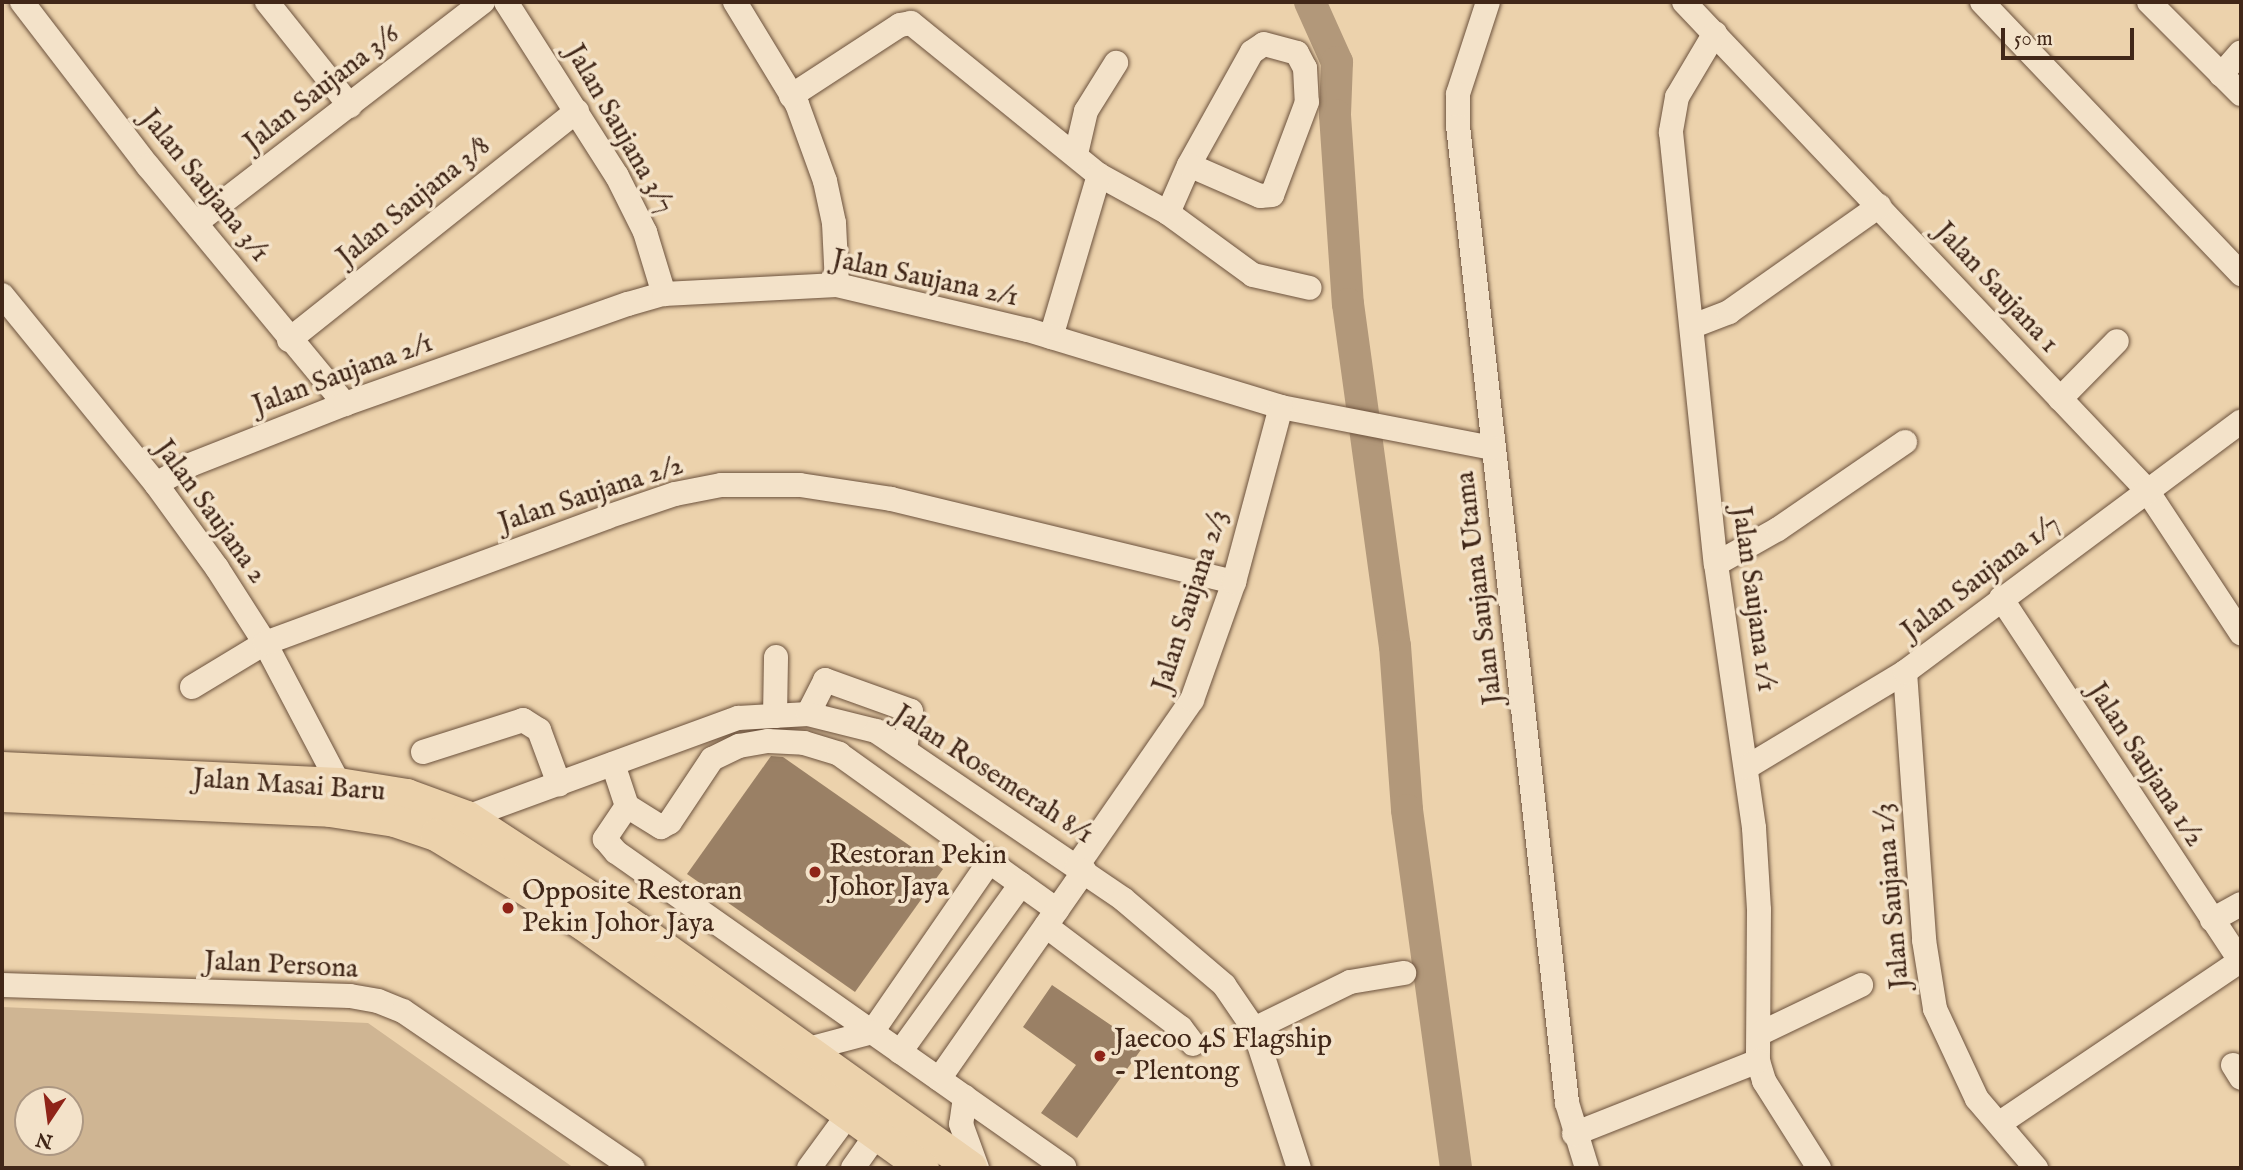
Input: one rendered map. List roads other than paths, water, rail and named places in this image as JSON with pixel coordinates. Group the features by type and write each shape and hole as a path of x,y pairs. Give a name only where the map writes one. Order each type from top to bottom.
{"main road":[{"name":"Jalan Masai Baru","path":"2,768 339,784 407,795 467,817 552,869 808,1049 856,1103"},
{"name":"Jalan Masai Baru","path":"2,796 330,811 395,821 436,835 584,925 885,1123 971,1168"},
{"name":"Jalan Masai Baru","path":"885,1123 923,1168"}],"street":[{"name":"Jalan Saujana 3/1","path":"22,2 289,340 345,404"},
{"path":"267,2 350,106"},
{"name":"Jalan Saujana 3/6","path":"197,222 483,2"},
{"name":"Jalan Saujana 3/7","path":"506,2 577,111 645,232 664,295"},
{"path":"735,2 792,96 825,181 834,223 837,285"},
{"name":"Jalan Saujana Utama","path":"1488,2 1458,94 1458,125 1567,1103 1574,1134 1587,1168"},
{"name":"Jalan Saujana 1","path":"1684,2 1708,44 1879,206 2146,489 2241,633"},
{"path":"1982,2 2241,274"},
{"path":"2149,2 2241,94"},
{"path":"792,96 900,25 911,23 1099,175 1168,213 1253,275 1310,288"},
{"path":"1168,213 1189,165 1251,52 1264,44 1297,52 1305,68 1307,102 1272,195 1260,196 1189,165"},
{"name":"Jalan Saujana 1/1","path":"1708,44 1672,110 1716,564 1747,767 1759,910 1761,1033 1758,1061 1764,1081 1819,1168"},
{"path":"2221,75 2241,52"},
{"path":"1076,154 1086,111 1116,63"},
{"name":"Jalan Saujana 3/8","path":"289,340 577,111"},
{"path":"1051,337 1099,175"},
{"path":"1693,326 1728,312 1879,206"},
{"name":"Jalan Saujana 2/1","path":"156,484 190,465 345,404 664,295 837,285 1051,337 1281,407 1394,433 1492,448"},
{"name":"Jalan Saujana 2","path":"2,295 156,484 265,643 339,784"},
{"path":"2060,399 2118,341"},
{"name":"Jalan Saujana 2/3","path":"939,1079 1051,918 1080,868 1189,708 1234,582 1281,407"},
{"name":"Jalan Saujana 1/7","path":"1747,767 1905,672 2146,489 2241,422"},
{"path":"1716,564 1778,529 1905,442"},
{"name":"Jalan Saujana 2/2","path":"192,687 265,643 607,517 675,494 721,485 800,485 891,499 1234,582"},
{"name":"Jalan Saujana 1/2","path":"2001,598 2241,961"},
{"path":"775,716 776,657"},
{"name":"Jalan Saujana 1/3","path":"1905,672 1930,990 1977,1099 2036,1168"},
{"path":"808,714 825,680 911,711 905,748"},
{"name":"Jalan Rosemerah 8/1","path":"467,817 738,718 808,714 876,731 1080,868 1224,985 1254,1029 1299,1168"},
{"path":"423,752 523,720 539,730 559,784"},
{"path":"613,764 627,806 661,827 670,822 712,759 739,746 768,741 804,743 839,754 1021,884 1051,918 1181,1028 1193,1044"},
{"path":"627,806 606,839 616,852 1064,1167"},
{"path":"808,1049 872,1032 990,861"},
{"path":"900,1052 1021,884"},
{"path":"2212,920 2241,904"},
{"path":"2000,1123 2241,961"},
{"path":"1254,1029 1350,982 1404,972"},
{"name":"Jalan Persona","path":"2,985 350,996 377,1001 403,1011 632,1168"},
{"path":"1761,1033 1861,985"},
{"path":"1574,1134 1758,1061"},
{"path":"965,1097 961,1124 977,1168"},
{"path":"809,1168 856,1103"},
{"path":"853,1168 885,1123"}],"waterway":[{"path":"1310,2 1337,62 1335,115 1348,304 1395,646 1407,810 1456,1168"}],"place":[{"name":"Restoran Pekin Johor Jaya","path":"815,872"},
{"name":"Opposite Restoran Pekin Johor Jaya","path":"508,908"},
{"name":"Jaecoo 4S Flagship - Plentong","path":"1100,1056"}]}
